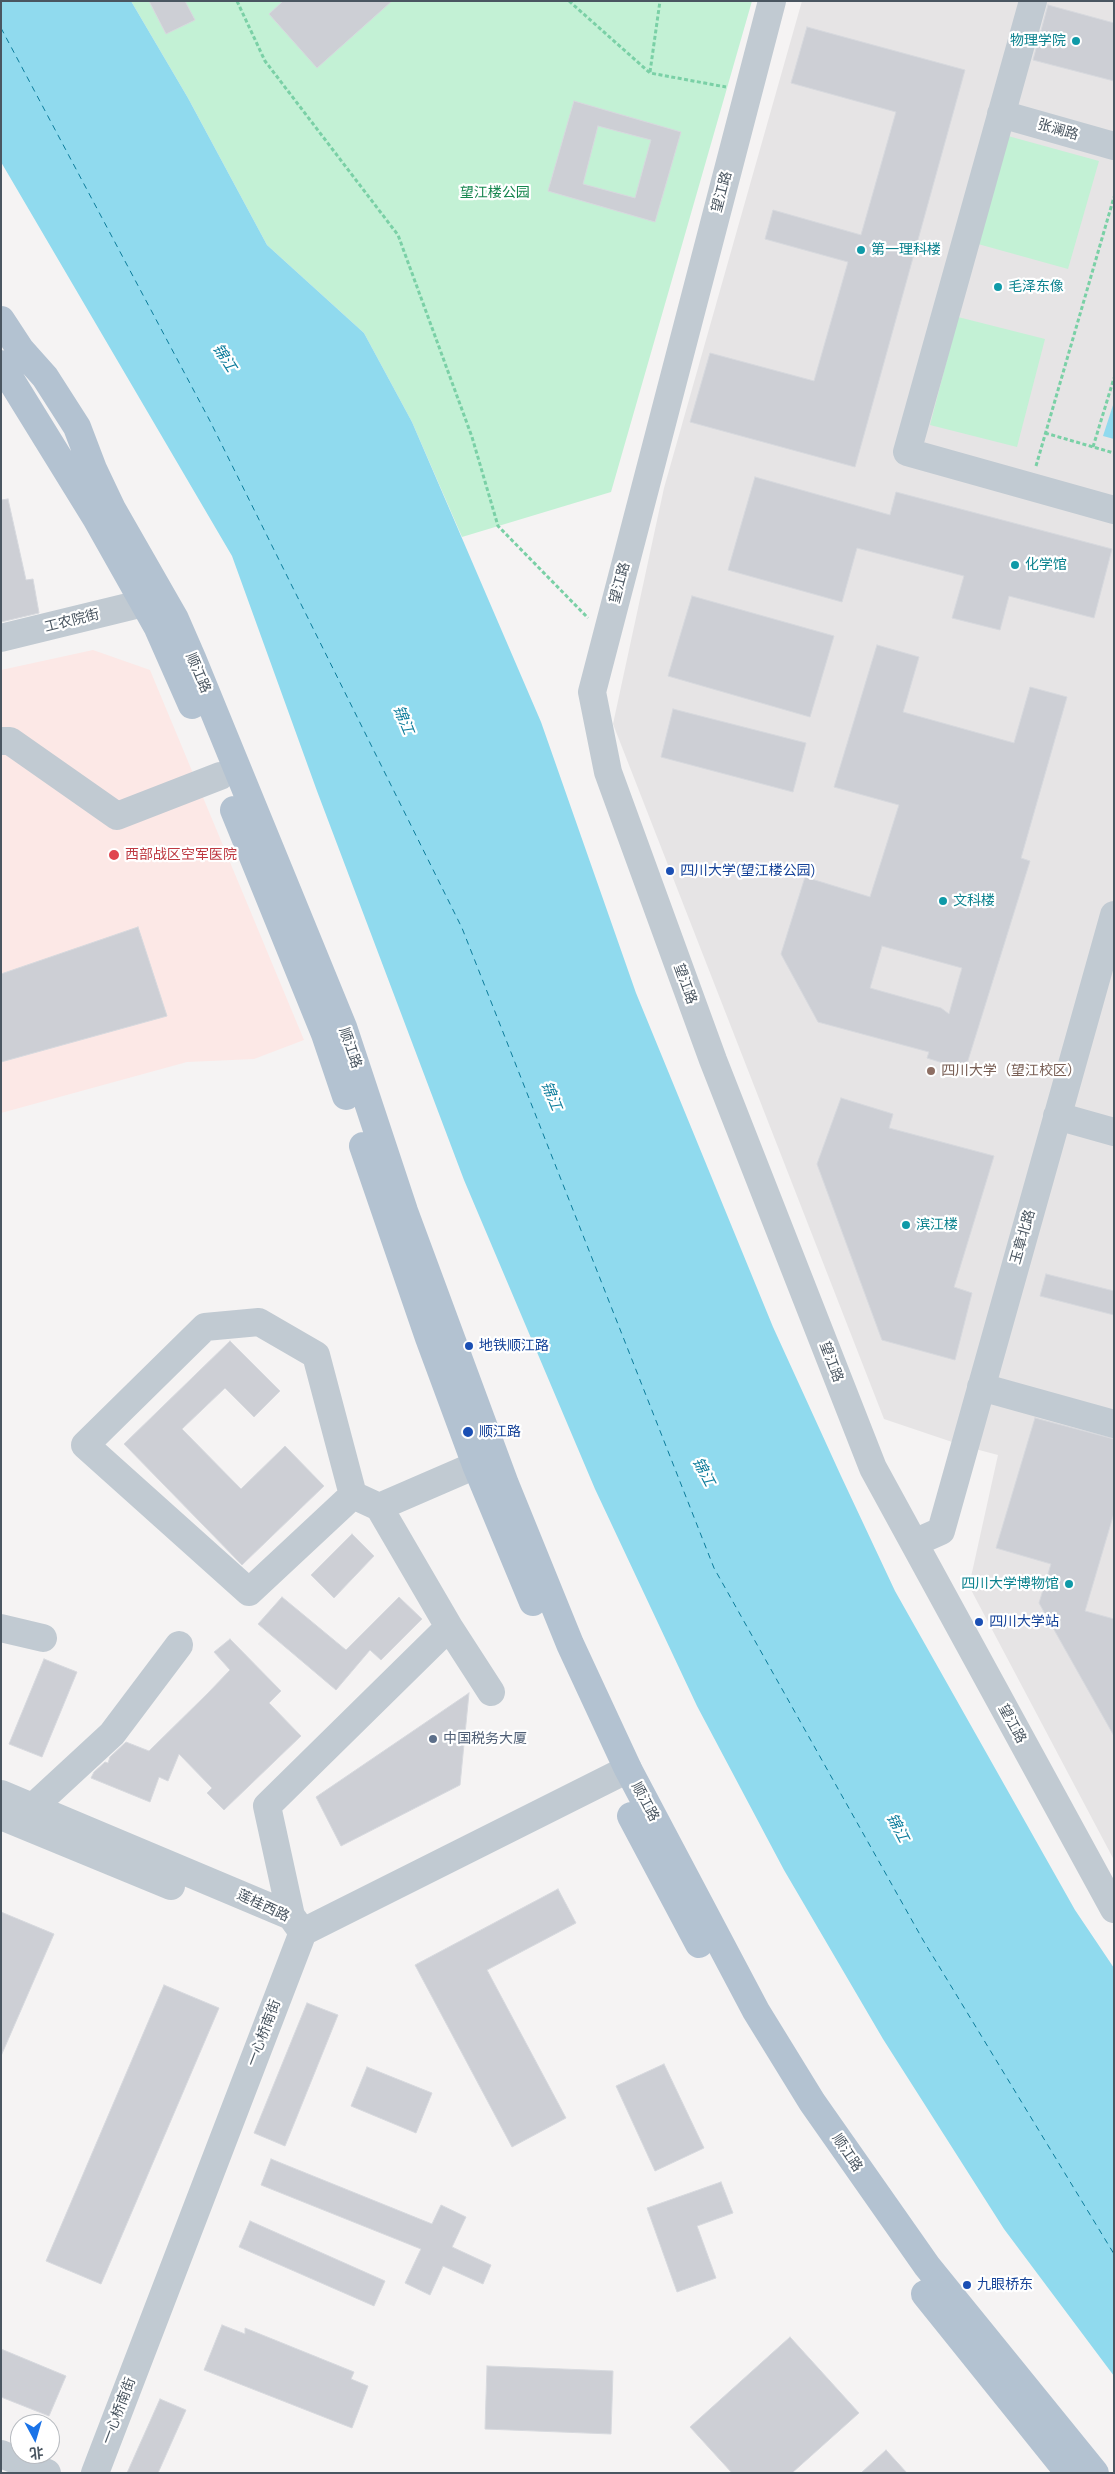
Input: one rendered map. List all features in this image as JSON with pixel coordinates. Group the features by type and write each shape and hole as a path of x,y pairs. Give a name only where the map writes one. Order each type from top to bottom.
{"main road":[{"name":"顺江路","path":"1,320 20,348 46,377 77,427 93,469 112,509 175,619 192,658 343,1027 408,1220 505,1484 620,1773 739,2020 796,2112 912,2278 1069,2473"},
{"name":"顺江路","path":"1,364 96,518 164,642 325,1034 398,1250 476,1465 556,1658 756,2011 812,2102 927,2266 1096,2473"}],"street":[{"name":"望江路","path":"772,1 592,692 608,772 713,1060 873,1468 1114,1910"},
{"path":"1034,1 907,452 1114,510"},
{"name":"张澜路","path":"1002,114 1114,146"},
{"name":"工农院街","path":"1,638 144,603"},
{"path":"1,741 10,741 117,816 220,776"},
{"name":"玉章北路","path":"914,1543 941,1531 1114,915"},
{"path":"1057,1116 1114,1132"},
{"path":"259,1322 316,1355 353,1495 249,1592 85,1445 205,1327 259,1322"},
{"path":"981,1387 1114,1424"},
{"path":"379,1507 476,1465"},
{"path":"353,1495 379,1507 449,1627 491,1692"},
{"path":"449,1627 267,1806 297,1924 620,1773"},
{"path":"1,1628 43,1638"},
{"path":"33,1807 112,1734 179,1645"},
{"name":"莲桂西路","path":"1,1794 297,1924"},
{"name":"莲桂西路","path":"1,1816 282,1932 297,1924"},
{"name":"一心桥南街","path":"96,2473 297,1924"},
{"path":"1,2454 47,2473"}],"path":[{"path":"237,1 265,61 398,234 472,437 498,526 606,636"},
{"path":"569,1 650,73 749,91"},
{"path":"650,73 660,1"},
{"path":"1030,486 1114,198"},
{"path":"1093,447 1114,378"},
{"path":"1046,433 1114,453"}],"shaded area":[{"name":"四川大学（望江校区）","path":"802,1 1114,1 1114,1860 969,1586 998,1455 964,1446 884,1419 613,724 664,488"},
{"name":"西部战区空军医院","path":"93,650 150,670 304,1040 254,1059 187,1062 1,1113 1,670"}],"green space":[{"name":"望江楼公园","path":"131,1 752,1 611,492 462,537 412,422 364,333 267,245 188,98"},
{"path":"1008,136 1099,161 1068,269 978,244"},
{"path":"958,317 1045,339 1017,447 930,425"}],"water":[{"name":"锦江","path":"1,1 131,1 188,98 267,245 364,333 412,422 541,722 636,993 773,1327 895,1591 1075,1910 1114,1968 1114,2376 1004,2229 883,2039 784,1870 697,1706 595,1489 464,1180 317,791 232,556 1,162"},
{"path":"1114,402 1114,439 1103,436"}],"building":[{"path":"149,1 185,1 195,20 166,34"},
{"path":"283,1 392,1 317,68 269,14"},
{"name":"物理学院","path":"1048,5 1114,23 1114,81 1033,60"},
{"name":"第一理科楼","path":"807,27 965,70 855,467 690,422 710,353 814,381 848,262 765,239 773,210 861,235 896,112 791,83"},
{"path":"574,101 681,132 655,222 548,191","holes":["598,126 651,140 635,198 583,184"]},
{"path":"755,477 890,515 896,492 1112,549 1094,618 1009,596 1000,630 952,618 964,576 857,548 842,602 728,570"},
{"path":"8,499 26,580 33,579 39,613 1,622 1,500"},
{"path":"692,596 834,636 810,717 668,676"},
{"name":"文科楼","path":"877,645 919,657 903,712 1014,743 1030,687 1067,697 1021,858 1030,861 965,1070 927,1058 929,1052 818,1022 781,954 805,877 870,897 899,805 834,787","holes":["882,946 962,968 949,1014 941,1008 870,988"]},
{"path":"673,709 806,743 793,792 661,757"},
{"path":"138,927 167,1016 1,1062 1,974"},
{"name":"滨江楼","path":"841,1098 893,1114 889,1128 994,1156 954,1287 972,1293 955,1360 882,1340 817,1164"},
{"path":"1046,1274 1114,1291 1114,1315 1040,1296"},
{"path":"230,1341 280,1391 254,1417 225,1388 182,1429 241,1489 285,1446 324,1486 242,1565 124,1444"},
{"name":"四川大学博物馆","path":"1035,1418 1114,1439 1114,1513 1085,1611 1114,1619 1114,1736 1039,1603 1051,1564 996,1548"},
{"path":"352,1534 374,1556 334,1598 311,1575"},
{"path":"282,1597 346,1650 399,1597 422,1619 381,1660 370,1650 336,1690 258,1624"},
{"path":"230,1639 281,1691 269,1703 301,1736 224,1810 207,1793 212,1788 179,1754 168,1781 159,1777 150,1802 91,1778 94,1772 105,1762 108,1763 110,1757 126,1742 149,1751 208,1693 230,1670 214,1652"},
{"path":"44,1659 77,1672 42,1757 9,1744"},
{"name":"中国税务大厦","path":"469,1693 460,1785 341,1846 316,1797"},
{"path":"558,1889 576,1923 487,1970 566,2118 512,2147 415,1965"},
{"path":"1,1912 54,1934 1,2056"},
{"path":"164,1985 219,2008 101,2284 46,2261"},
{"path":"307,2003 338,2015 285,2146 254,2133"},
{"path":"664,2064 704,2148 655,2171 616,2086"},
{"path":"367,2067 432,2093 416,2133 351,2106"},
{"path":"271,2159 432,2224 441,2205 466,2217 452,2247 491,2265 483,2284 443,2266 430,2295 405,2283 421,2249 261,2185"},
{"path":"721,2182 733,2213 697,2226 716,2278 677,2292 647,2208"},
{"path":"250,2221 385,2281 374,2306 239,2247"},
{"path":"222,2325 245,2334 245,2328 354,2372 351,2379 368,2386 352,2428 204,2370"},
{"path":"790,2337 859,2413 792,2473 732,2473 690,2427"},
{"path":"1,2349 66,2376 50,2414 44,2414 1,2397"},
{"path":"487,2366 613,2371 611,2434 485,2429"},
{"path":"160,2399 186,2410 158,2473 127,2473"},
{"path":"886,2450 907,2473 861,2473"}],"ferry route":[{"path":"1,28 210,421 462,928 714,1568 923,1940 1114,2254"}],"place":[{"name":"物理学院","path":"1076,41"},
{"name":"第一理科楼","path":"861,250"},
{"name":"毛泽东像","path":"998,287"},
{"name":"化学馆","path":"1015,565"},
{"name":"西部战区空军医院","path":"114,855"},
{"name":"四川大学(望江楼公园)","path":"670,871"},
{"name":"文科楼","path":"943,901"},
{"name":"四川大学（望江校区）","path":"931,1071"},
{"name":"滨江楼","path":"906,1225"},
{"name":"地铁顺江路","path":"469,1346"},
{"name":"顺江路","path":"468,1432"},
{"name":"四川大学博物馆","path":"1069,1584"},
{"name":"四川大学站","path":"979,1622"},
{"name":"中国税务大厦","path":"433,1739"},
{"name":"九眼桥东","path":"967,2285"}]}
